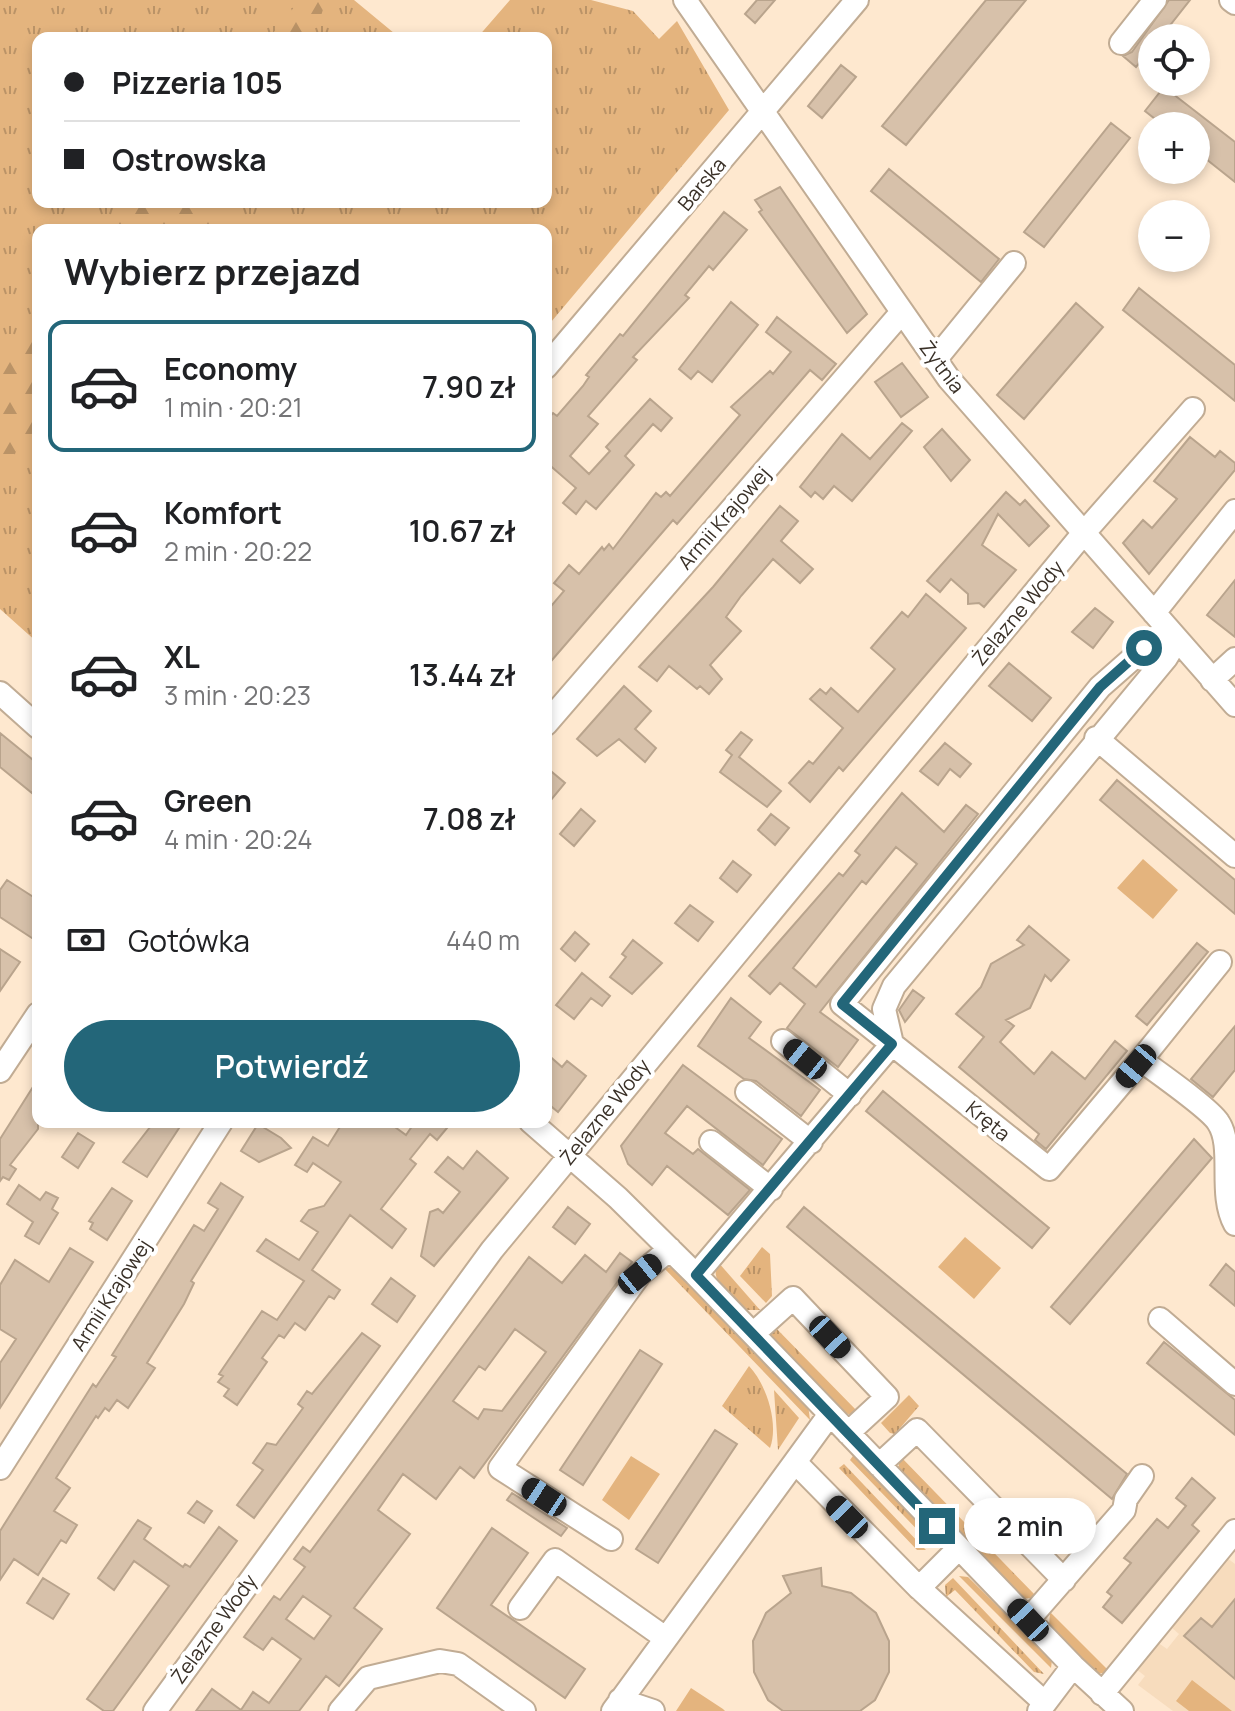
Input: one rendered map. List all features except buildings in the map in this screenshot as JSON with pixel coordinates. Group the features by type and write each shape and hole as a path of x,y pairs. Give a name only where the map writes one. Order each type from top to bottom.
{"street":[{"name":"Żytnia","path":"685,0 935,360 1082,535 1235,705"},
{"name":"Barska","path":"552,360 857,0"},
{"path":"1121,43 1155,0"},
{"path":"935,360 1014,263"},
{"name":"Armii Krajowej","path":"552,717 902,312"},
{"name":"Żelazne Wody","path":"155,1711 492,1250 1082,535 1193,409"},
{"path":"892,1044 842,1004 1100,687 1166,627 1235,511"},
{"path":"892,1044 884,1009 894,986 1096,738 1166,658 1166,627"},
{"path":"1212,680 1235,659"},
{"path":"0,693 32,722"},
{"path":"1096,738 1235,856"},
{"path":"1220,962 1141,1060 1218,1120 1223,1136 1227,1209 1235,1224"},
{"path":"0,1071 32,1023"},
{"path":"783,1041 850,1095"},
{"path":"696,1275 892,1044"},
{"name":"Kręta","path":"892,1044 1049,1169 1141,1060"},
{"path":"747,1092 811,1142"},
{"name":"Armii Krajowej","path":"0,1468 217,1128"},
{"path":"538,1128 670,1249 1073,1666 1122,1711"},
{"path":"711,1142 771,1189"},
{"path":"611,1539 500,1468 640,1274 670,1249"},
{"path":"753,1334 793,1298 887,1397 848,1433"},
{"path":"1160,1319 1235,1384"},
{"path":"653,1711 616,1706 830,1414"},
{"path":"879,1465 917,1430 1064,1580"},
{"path":"795,1462 1042,1707 1073,1666"},
{"path":"1028,1620 1124,1510 1126,1499 1142,1476"},
{"path":"1102,1694 1235,1531"},
{"path":"919,1588 959,1548"},
{"path":"520,1608 555,1560 664,1637"},
{"path":"340,1711 360,1686 378,1674 450,1661 524,1711"}],"shaded area":[{"path":"1227,1558 1235,1564 1235,1711 1173,1711 1138,1685 1145,1676 1136,1669 1157,1642 1167,1649 1179,1634 1170,1626"}],"green space":[{"path":"0,0 354,0 393,32 32,32 32,208 552,208 552,32 482,32 510,0 591,0 633,11 659,39 677,21 729,110 552,321 552,224 32,224 32,638 0,609"},
{"path":"300,0 326,0 320,19 310,32 274,32"},
{"path":"128,208 220,208 212,224 115,224"},
{"path":"32,325 32,434 0,469 0,363"},
{"path":"1143,859 1178,890 1153,919 1117,888"},
{"path":"965,1237 1001,1268 974,1299 938,1267"},
{"path":"762,1247 770,1254 772,1296 766,1303 740,1276"},
{"path":"718,1262 760,1310 745,1310 723,1289 716,1276"},
{"path":"673,1267 808,1405 810,1420 664,1268"},
{"path":"771,1323 858,1412 852,1415 841,1412 764,1329"},
{"path":"749,1366 761,1383 770,1405 773,1428 770,1448 722,1406"},
{"path":"774,1390 799,1418 778,1450"},
{"path":"909,1395 919,1406 895,1434 890,1433 881,1423"},
{"path":"855,1453 932,1536 931,1544 850,1460"},
{"path":"631,1456 660,1474 629,1520 602,1500"},
{"path":"900,1456 1037,1597 1023,1599 898,1471"},
{"path":"844,1464 926,1550 917,1550 839,1468"},
{"path":"959,1576 968,1577 1052,1660 1051,1668"},
{"path":"953,1578 1044,1674 1034,1672 955,1590 946,1597 945,1585"},
{"path":"1050,1612 1110,1672 1096,1674 1049,1626"},
{"path":"1192,1680 1232,1711 1189,1711 1176,1701"},
{"path":"691,1688 723,1709 725,1711 676,1711"}],"route":[{"path":"937,1526 696,1275 892,1044 842,1004 1100,687 1144,648"}]}
